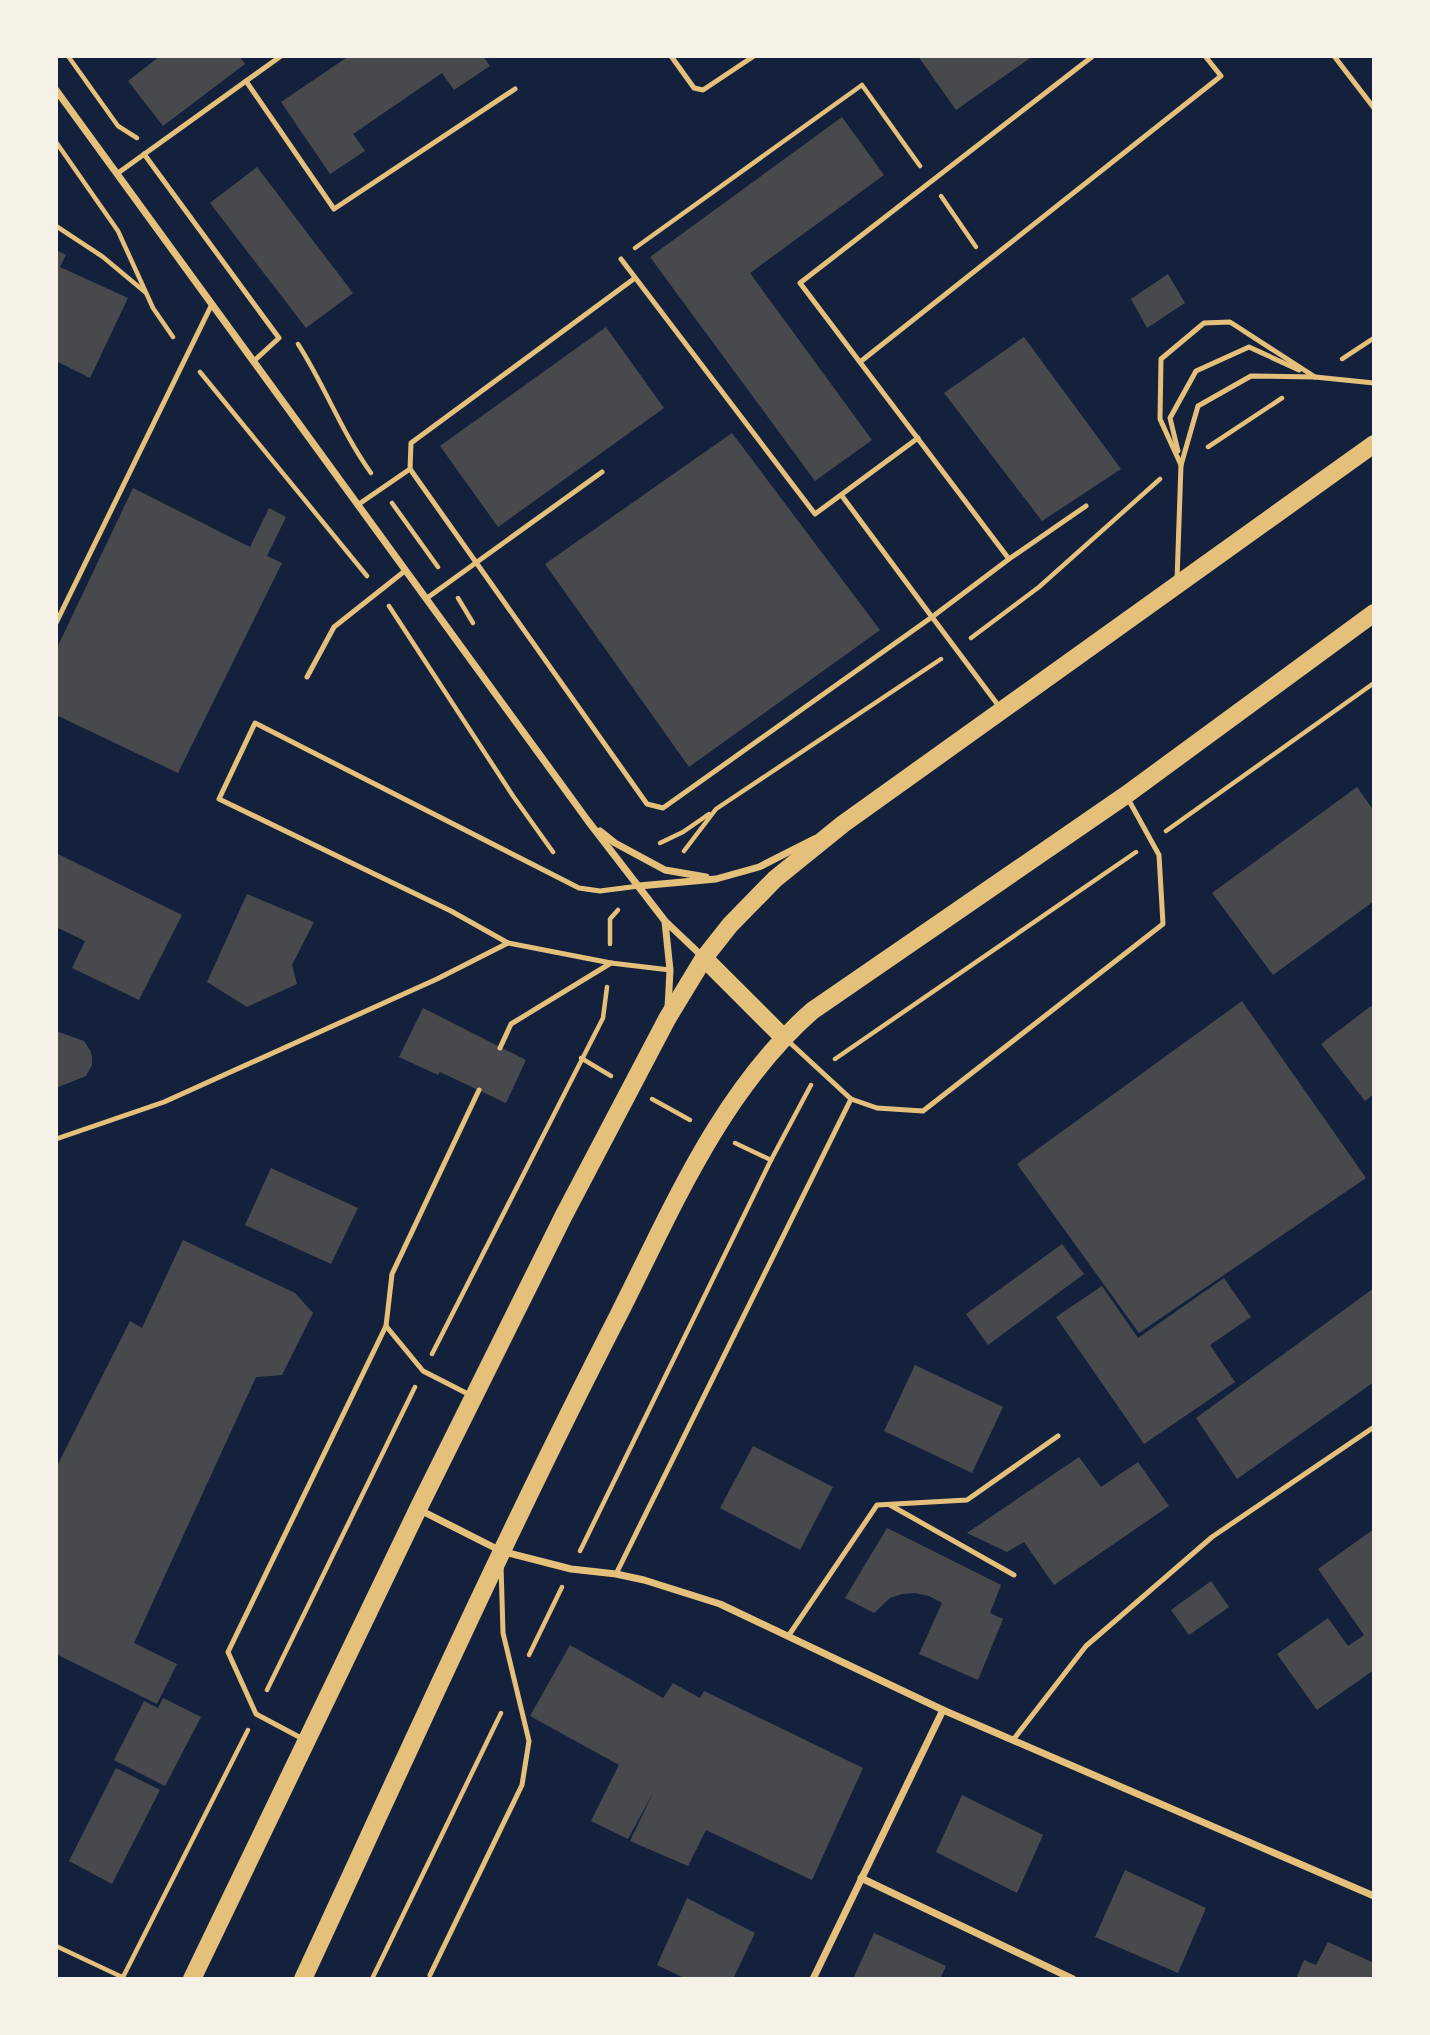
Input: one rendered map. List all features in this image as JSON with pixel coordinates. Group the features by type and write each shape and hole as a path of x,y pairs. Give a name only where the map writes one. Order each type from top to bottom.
{"main road":[{"path":"192,1979 418,1509 564,1214 667,1019 704,958 730,925 775,878 843,824 1374,444"},
{"path":"303,1979 567,1414 714,1132 754,1071 812,1012 1126,795 1374,613"},
{"path":"704,958 784,1038"}],"street":[{"path":"56,90 589,821 665,922 704,958"},
{"path":"589,821 615,843 665,870 716,879"},
{"path":"639,886 716,879 759,867 843,824"},
{"path":"665,922 670,970 667,1019"},
{"path":"418,1509 501,1551 571,1569 644,1580 720,1604 943,1710 1374,1896"},
{"path":"813,1979 943,1710"},
{"path":"862,1878 1073,1979"}],"lane":[{"path":"118,173 281,56"},
{"path":"671,56 694,88 703,90 754,56"},
{"path":"1009,559 800,283 1093,56"},
{"path":"860,362 1221,76 1205,56"},
{"path":"1334,56 1374,108"},
{"path":"246,81 334,209 515,89"},
{"path":"144,154 279,338 254,361"},
{"path":"621,259 815,514 918,438"},
{"path":"635,278 411,443 410,469 647,804 663,808 1086,506"},
{"path":"56,623 212,304"},
{"path":"1181,465 1160,419 1161,359 1205,323 1230,322 1315,377"},
{"path":"1181,465 1170,418 1196,371 1250,347 1315,377"},
{"path":"1176,586 1181,465 1198,406 1251,376 1315,377 1374,383"},
{"path":"359,504 410,469"},
{"path":"427,598 603,472"},
{"path":"842,496 1002,710"},
{"path":"307,677 334,627 406,570"},
{"path":"639,886 600,891 579,888 255,723 219,799 452,911 508,943 611,963 670,970"},
{"path":"784,1038 851,1099 877,1108 923,1111 1163,924 1158,855 1126,795"},
{"path":"56,1139 164,1102 437,979 508,943"},
{"path":"500,1048 511,1024 611,963"},
{"path":"308,1741 256,1714 229,1652 386,1326 392,1274 479,1090"},
{"path":"616,1574 851,1099"},
{"path":"386,1326 423,1371 475,1398"},
{"path":"1013,1740 1086,1646 1212,1537 1374,1427"},
{"path":"789,1635 877,1505 967,1500 1058,1436"},
{"path":"890,1505 1014,1575"},
{"path":"430,1975 522,1785 530,1741 503,1633 501,1551"}],"path":[{"path":"68,56 118,126 140,140"},
{"path":"621,259 862,85 987,262"},
{"path":"56,142 118,230 153,308 187,356 379,591 513,796 579,888 610,919"},
{"path":"56,226 103,257 146,293"},
{"path":"657,844 683,832 956,650 1039,587 1156,481 1374,338"},
{"path":"295,339 315,371 354,449 377,483"},
{"path":"386,494 449,583 474,624"},
{"path":"372,1979 771,1160 818,1070 1374,684"},
{"path":"665,870 688,847 716,809"},
{"path":"56,1946 122,1978 256,1714 423,1371 603,1018 611,963 610,919 639,886"},
{"path":"581,1058 631,1088 771,1160"}],"building":[{"path":"160,56 239,56 245,64 163,126 128,81"},
{"path":"349,56 483,56 490,66 454,90 442,73 353,134 365,151 330,174 281,102"},
{"path":"918,56 1033,56 956,110"},
{"path":"842,117 884,175 750,273 872,440 815,481 650,257"},
{"path":"257,167 353,293 306,328 210,203"},
{"path":"56,250 66,255 60,267 128,298 90,378 56,361"},
{"path":"1168,274 1185,303 1147,328 1131,299"},
{"path":"606,327 664,408 498,527 440,446"},
{"path":"1024,337 1121,469 1042,521 944,393"},
{"path":"732,433 880,630 689,767 545,564"},
{"path":"133,488 250,547 269,508 286,517 267,556 282,563 178,773 56,715 56,650"},
{"path":"1357,787 1374,811 1374,901 1273,975 1212,893"},
{"path":"56,853 182,915 139,1000 72,968 85,941 56,927"},
{"path":"247,894 314,922 292,965 297,984 247,1007 207,982"},
{"path":"1242,1001 1366,1178 1139,1333 1017,1164"},
{"path":"1371,1006 1374,1009 1374,1094 1365,1101 1321,1044"},
{"path":"423,1008 526,1060 506,1103 440,1072 438,1075 399,1057"},
{"path":"56,1031 84,1041 91,1052 92,1065 86,1076 56,1088"},
{"path":"271,1168 358,1208 331,1264 245,1225"},
{"path":"183,1240 295,1293 313,1313 282,1375 256,1377 134,1643 177,1664 157,1704 56,1654 56,1468 130,1321 142,1328"},
{"path":"1062,1244 1084,1274 988,1345 966,1314"},
{"path":"1224,1278 1251,1317 1210,1345 1235,1382 1144,1444 1056,1317 1102,1286 1138,1338"},
{"path":"1374,1288 1374,1382 1237,1479 1196,1418"},
{"path":"915,1365 1003,1407 972,1473 884,1431"},
{"path":"753,1446 833,1487 800,1550 720,1508"},
{"path":"1079,1457 1101,1487 1138,1462 1169,1506 1054,1585 1024,1542 1007,1552 967,1533"},
{"path":"887,1528 1001,1585 990,1613 1003,1619 978,1680 919,1654 942,1603 929,1596 902,1594 890,1598 874,1613 845,1598"},
{"path":"1374,1529 1374,1670 1317,1710 1277,1654 1328,1618 1348,1646 1364,1635 1318,1569"},
{"path":"1211,1581 1229,1607 1189,1635 1171,1610"},
{"path":"570,1645 663,1698 673,1683 700,1698 704,1691 863,1768 812,1880 706,1830 688,1866 630,1841 654,1791 628,1839 591,1821 619,1765 530,1716"},
{"path":"163,1698 201,1717 165,1786 114,1760 144,1701 158,1708"},
{"path":"116,1768 160,1790 112,1884 69,1861"},
{"path":"962,1795 1043,1835 1017,1893 936,1852"},
{"path":"1125,1870 1206,1908 1178,1973 1095,1937"},
{"path":"687,1898 755,1933 733,1979 686,1979 657,1965"},
{"path":"874,1933 946,1966 940,1979 853,1979"},
{"path":"1328,1942 1374,1963 1374,1979 1296,1979 1304,1960 1316,1965"}]}
